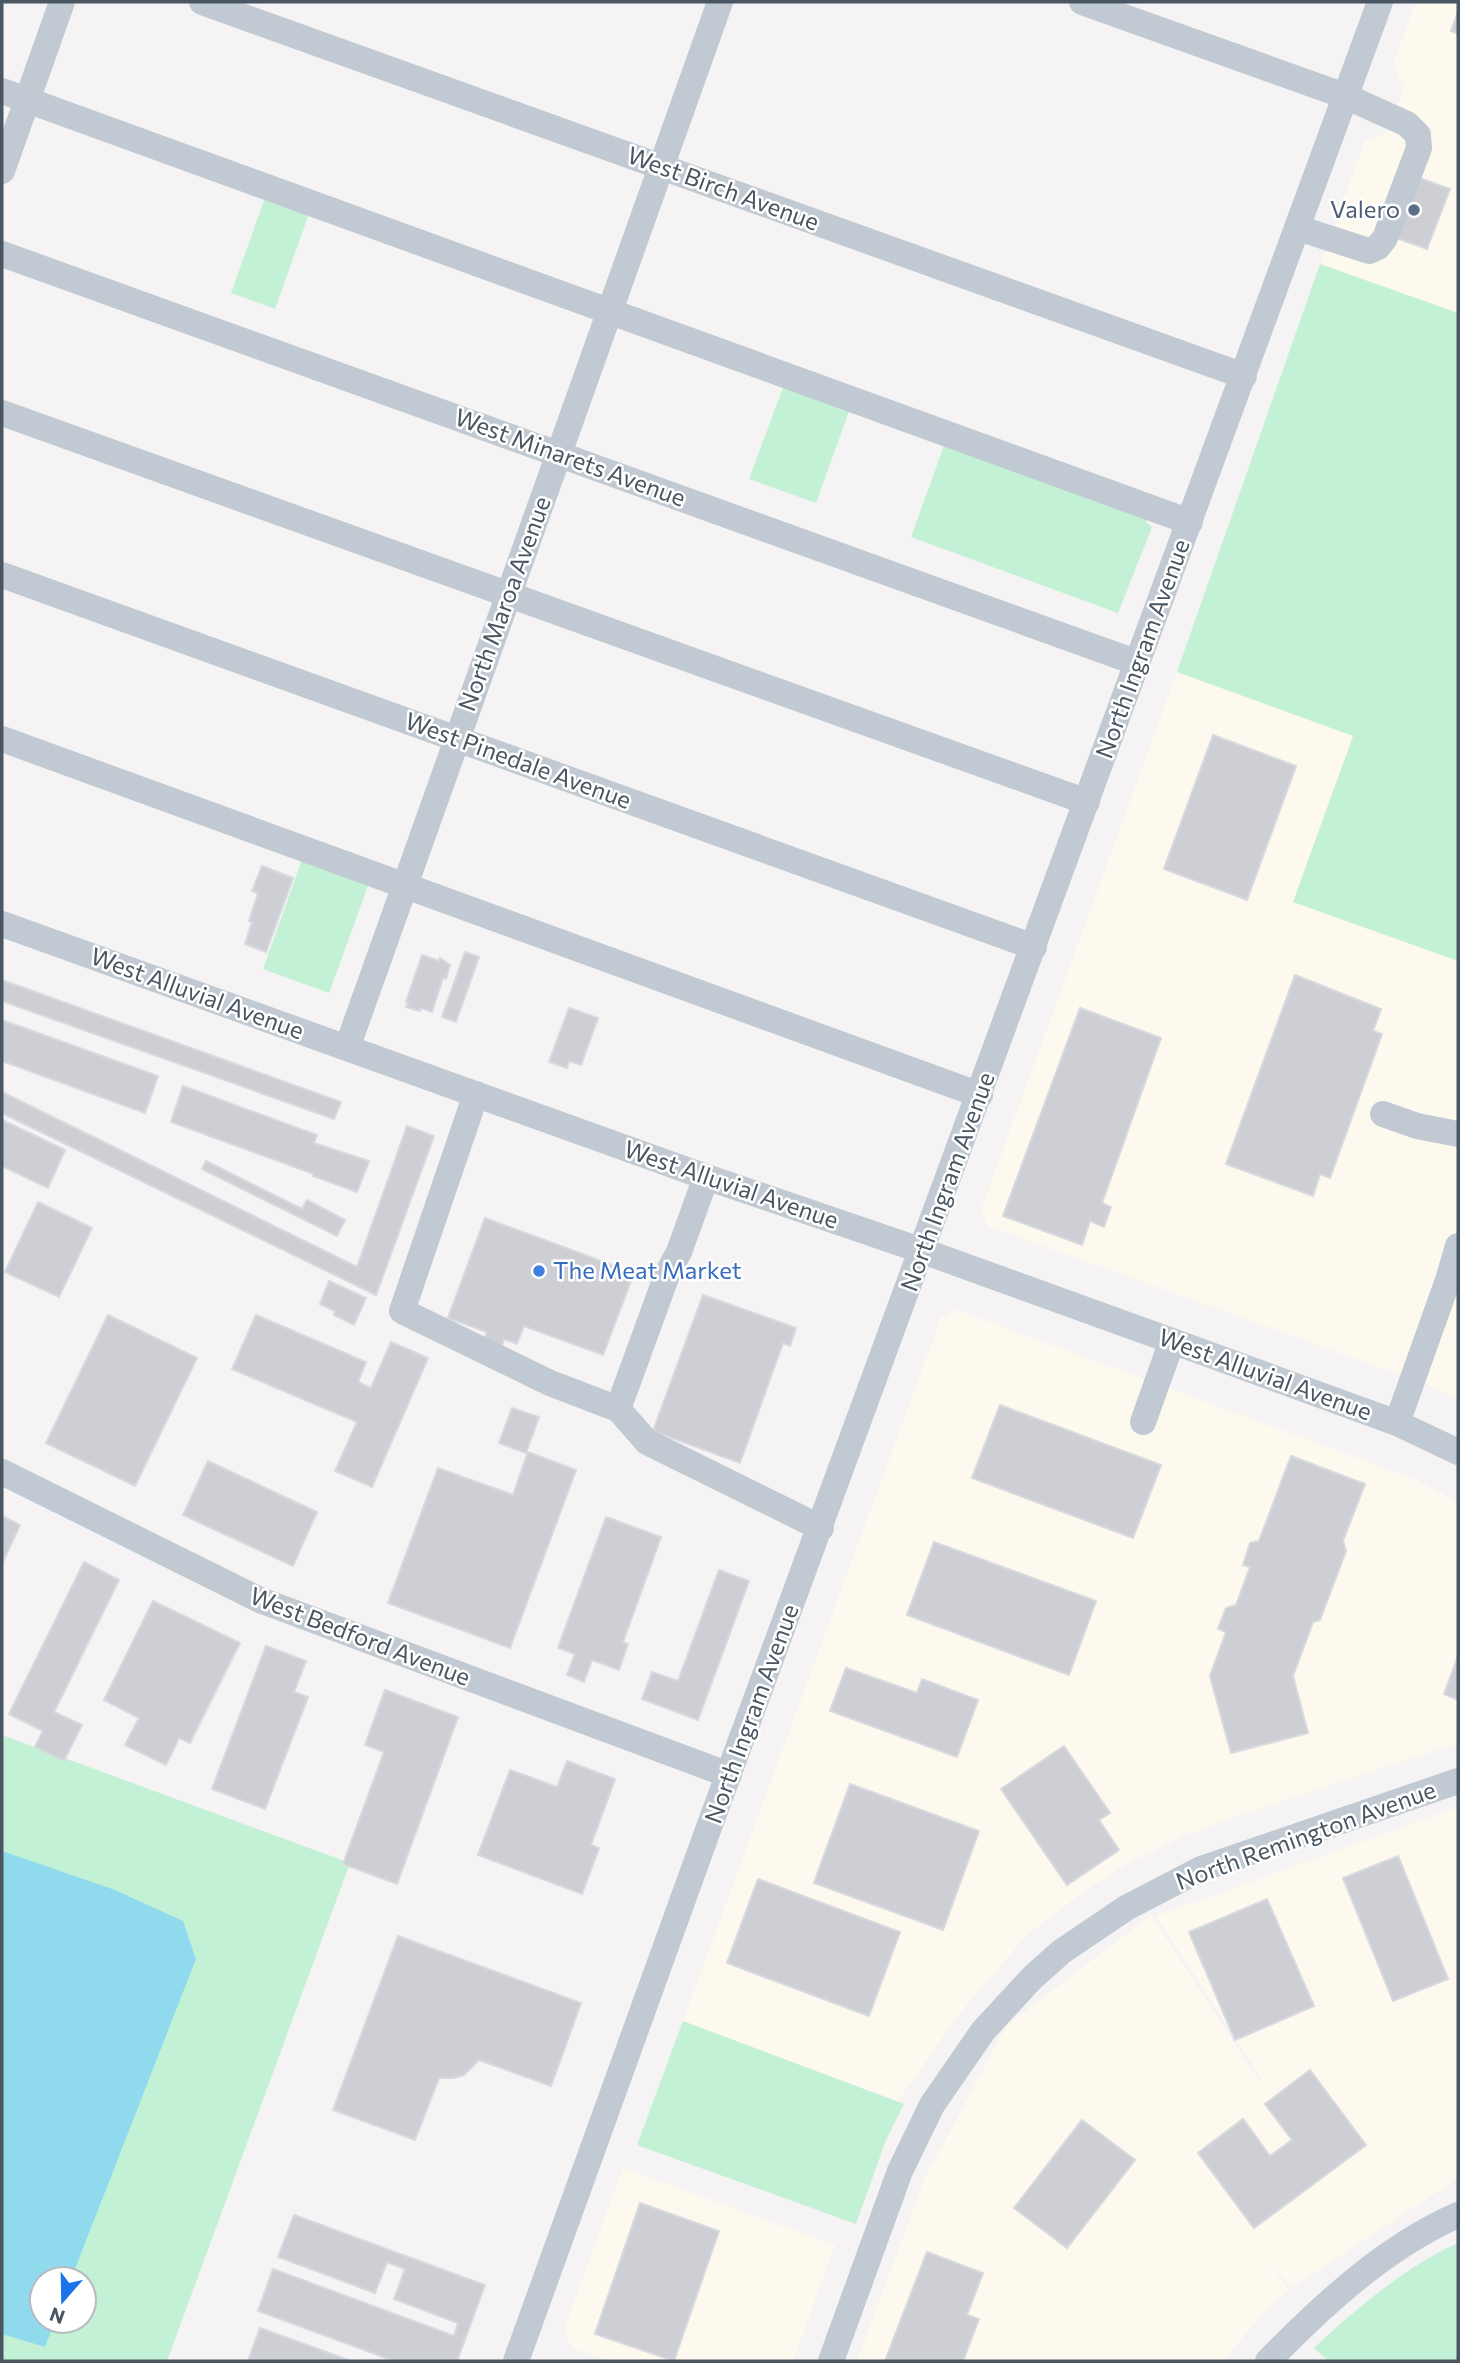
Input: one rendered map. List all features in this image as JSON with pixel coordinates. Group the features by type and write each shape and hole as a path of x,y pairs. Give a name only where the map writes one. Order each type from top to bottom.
{"street":[{"path":"2,171 62,2"},
{"name":"West Birch Avenue","path":"202,2 1244,376"},
{"name":"North Maroa Avenue","path":"347,1048 720,2"},
{"path":"1082,2 1345,96 1407,124 1418,135 1419,148 1385,238 1378,247 1368,251 1297,228"},
{"name":"North Ingram Avenue","path":"516,2361 1380,2"},
{"path":"2,91 1190,522"},
{"name":"West Minarets Avenue","path":"2,254 1138,663"},
{"path":"2,413 1087,802"},
{"name":"West Pinedale Avenue","path":"2,575 1034,947"},
{"path":"2,739 979,1095"},
{"name":"West Alluvial Avenue","path":"2,924 1172,1341 1397,1423 1458,1452"},
{"path":"477,1094 402,1311 550,1383 618,1409 648,1442 821,1528"},
{"path":"1383,1114 1417,1126 1458,1134"},
{"path":"1417,1126 1458,1154"},
{"path":"618,1409 706,1177"},
{"path":"1397,1423 1453,1274 1458,1246"},
{"path":"1143,1422 1172,1341"},
{"name":"West Bedford Avenue","path":"2,1472 260,1600 729,1775"},
{"name":"North Remington Avenue","path":"831,2361 900,2171 932,2105 984,2031 1061,1952 1126,1908 1201,1869 1458,1781"},
{"path":"1268,2361 1314,2316 1362,2275 1402,2247 1458,2215"}],"shaded area":[{"path":"1416,2 1458,2 1458,313 1320,264 1365,141 1388,132 1406,82 1400,80 1393,64"},
{"path":"1177,672 1354,736 1293,902 1458,961 1458,1399 1423,1383 988,1226 981,1210"},
{"path":"957,1310 1417,1480 1458,1502 1458,1743 1232,1818 1186,1835 1121,1867 1028,1934 959,2014 898,2101 683,2021 941,1318"},
{"path":"1458,1807 1458,2178 1292,2288 1256,2249 1289,2289 1259,2318 1223,2361 857,2361 925,2178 1008,2023 1018,2032 1010,2023 1151,1915 1259,2081 1262,2079 1156,1916"},
{"path":"623,2168 835,2245 793,2361 609,2361 572,2348 564,2330"}],"green space":[{"path":"266,195 310,211 275,309 231,293"},
{"path":"1320,264 1458,313 1458,961 1293,902 1353,736 1177,672"},
{"path":"785,382 851,406 816,503 749,479"},
{"path":"946,440 1149,513 1146,522 1152,527 1118,613 911,537"},
{"path":"304,854 371,878 329,993 263,969"},
{"path":"2,1735 350,1863 167,2361 2,2361"},
{"path":"683,2021 904,2104 886,2140 856,2224 637,2145"},
{"path":"1458,2243 1458,2361 1328,2361 1314,2348 1400,2276"}],"water":[{"path":"2,1851 115,1890 183,1921 196,1959 76,2265 28,2265 28,2335 50,2335 45,2347 2,2334"}],"building":[{"path":"1458,12 1458,34 1451,31"},
{"name":"Valero","path":"1401,171 1450,189 1427,249 1379,232"},
{"path":"1213,735 1296,766 1247,900 1164,869"},
{"path":"262,866 293,878 266,952 245,944 258,893 252,891"},
{"path":"465,952 479,957 456,1022 442,1017"},
{"path":"422,955 439,961 440,958 450,965 432,1012 406,1007"},
{"path":"1295,975 1381,1009 1373,1031 1382,1034 1330,1178 1320,1174 1313,1196 1226,1164"},
{"path":"2,980 341,1102 334,1119 2,1001"},
{"path":"569,1008 598,1018 581,1065 569,1061 567,1068 549,1062"},
{"path":"1080,1008 1161,1038 1102,1203 1111,1207 1104,1227 1090,1221 1082,1245 1003,1216"},
{"path":"2,1020 158,1076 145,1113 2,1061"},
{"path":"183,1086 317,1135 314,1143 369,1161 357,1192 171,1122"},
{"path":"2,1092 357,1267 407,1126 434,1136 376,1295 2,1113"},
{"path":"2,1120 65,1150 48,1188 2,1166"},
{"path":"206,1161 302,1209 307,1200 345,1220 337,1236 202,1169"},
{"path":"38,1202 92,1228 59,1297 5,1272"},
{"path":"485,1218 634,1273 603,1355 524,1326 517,1344 504,1339 502,1346 484,1340 487,1332 448,1318"},
{"path":"329,1281 366,1298 354,1325 320,1304"},
{"path":"703,1295 796,1328 790,1346 783,1343 740,1463 653,1431"},
{"path":"108,1315 197,1358 135,1486 46,1443"},
{"path":"256,1315 366,1362 358,1382 371,1388 391,1342 428,1358 372,1487 335,1471 357,1422 232,1369"},
{"path":"1000,1405 1161,1465 1133,1538 972,1478"},
{"path":"512,1408 539,1417 526,1453 499,1443"},
{"path":"528,1452 576,1470 510,1648 388,1603 438,1468 513,1495"},
{"path":"1291,1456 1365,1484 1343,1541 1346,1551 1320,1620 1313,1622 1293,1676 1308,1733 1231,1753 1210,1676 1226,1632 1218,1629 1226,1608 1236,1605 1250,1567 1243,1565 1250,1543 1259,1541"},
{"path":"208,1461 317,1512 293,1566 183,1515"},
{"path":"2,1516 20,1525 2,1564"},
{"path":"606,1517 661,1537 623,1642 628,1644 619,1670 592,1660 584,1682 567,1675 575,1654 558,1648"},
{"path":"934,1542 1096,1601 1069,1675 907,1615"},
{"path":"84,1562 119,1580 54,1712 82,1725 64,1761 35,1747 43,1731 9,1714"},
{"path":"719,1570 749,1581 698,1720 642,1699 652,1672 678,1681"},
{"path":"153,1601 240,1643 190,1743 179,1738 166,1765 125,1745 139,1718 104,1700"},
{"path":"266,1646 306,1661 294,1692 308,1697 265,1809 212,1789"},
{"path":"1458,1656 1458,1700 1444,1694"},
{"path":"846,1668 917,1693 922,1679 978,1700 957,1757 830,1711"},
{"path":"385,1690 458,1717 397,1884 343,1864 384,1752 365,1745"},
{"path":"1064,1746 1110,1813 1099,1820 1119,1850 1067,1885 1001,1789"},
{"path":"567,1761 615,1779 591,1845 599,1848 582,1894 478,1855 510,1770 557,1787"},
{"path":"850,1784 979,1831 943,1930 814,1883"},
{"path":"1398,1856 1448,1979 1393,2001 1343,1878"},
{"path":"758,1879 900,1932 869,2016 727,1963"},
{"path":"1267,1899 1314,2006 1235,2040 1189,1932"},
{"path":"398,1936 581,2003 551,2086 479,2060 464,2075 439,2078 415,2140 333,2110"},
{"path":"1310,2070 1366,2145 1254,2228 1198,2153 1243,2119 1270,2156 1292,2140 1265,2104"},
{"path":"1082,2120 1135,2160 1067,2248 1014,2208"},
{"path":"640,2203 719,2231 674,2361 595,2334"},
{"path":"294,2215 485,2285 457,2361 394,2361 258,2311 273,2269 454,2336 458,2323 394,2299 405,2269 387,2262 375,2293 278,2257"},
{"path":"927,2252 983,2273 967,2315 979,2319 963,2361 885,2361"},
{"path":"260,2328 351,2361 248,2361"}],"place":[{"name":"Valero","path":"1414,210"},
{"name":"The Meat Market","path":"539,1271"}]}
